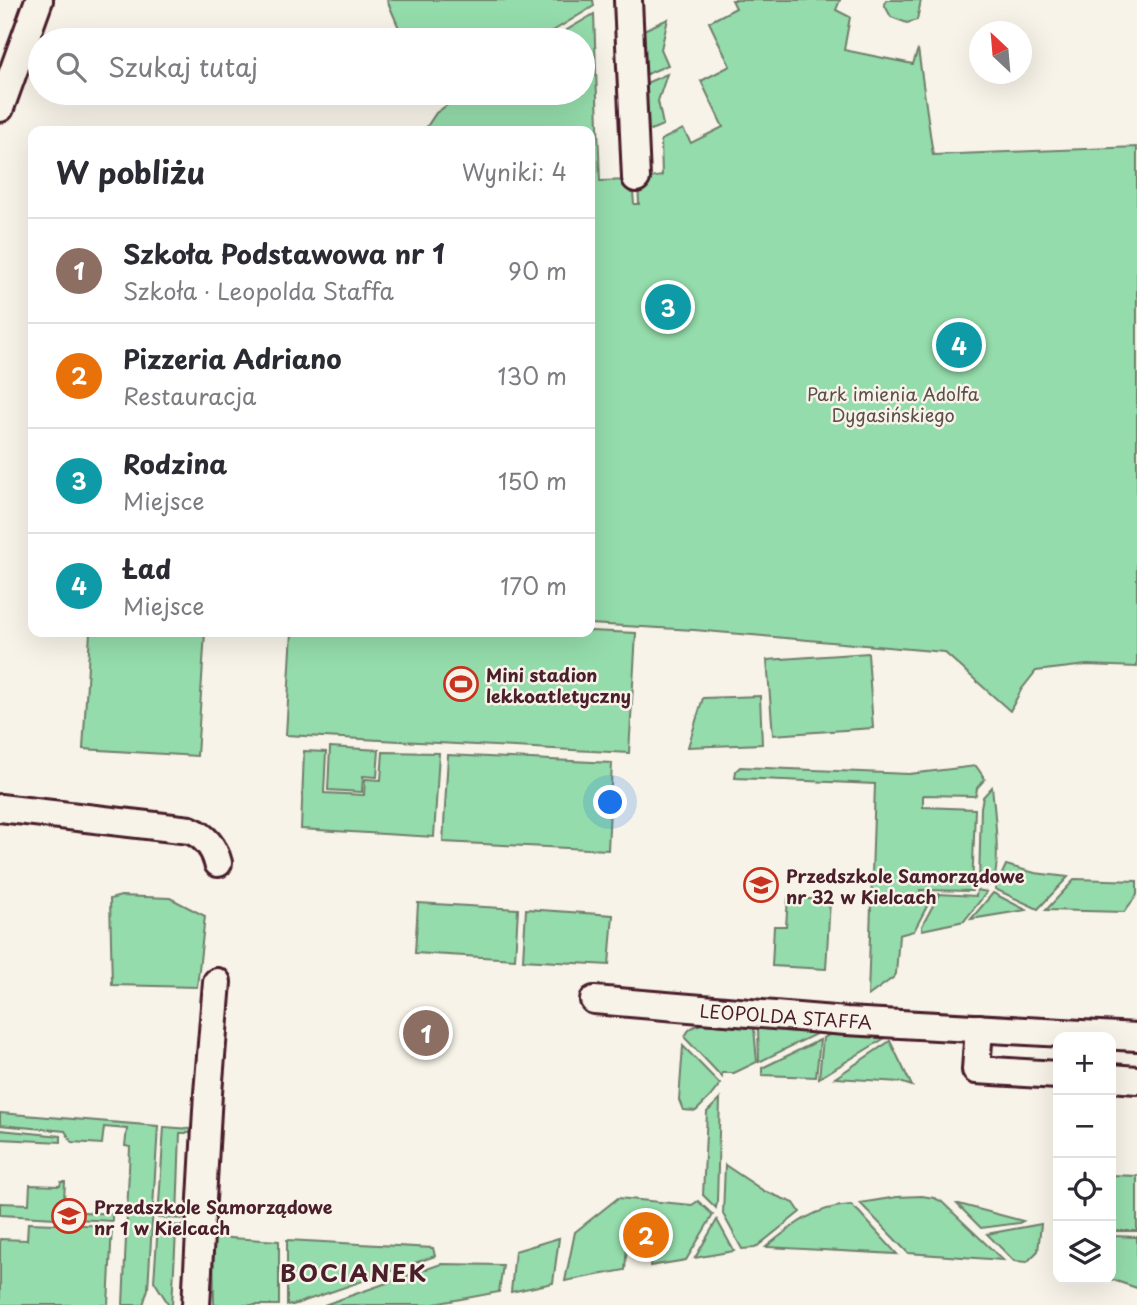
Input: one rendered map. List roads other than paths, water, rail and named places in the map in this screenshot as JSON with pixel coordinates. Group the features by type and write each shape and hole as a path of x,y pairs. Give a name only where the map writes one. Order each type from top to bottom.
{"street":[{"path":"28,28 38,0"},
{"path":"628,0 636,178"},
{"path":"0,108 28,28"},
{"path":"0,808 190,830 208,841 218,863"},
{"path":"196,1305 217,982"},
{"name":"LEOPOLDA STAFFA","path":"594,1000 846,1020 1137,1037"},
{"path":"979,1028 976,1070 1053,1075"},
{"path":"1116,1078 1137,1080"}],"place":[{"name":"Rodzina","path":"668,307"},
{"name":"Ład","path":"959,345"},
{"name":"Mini stadion lekkoatletyczny","path":"461,684"},
{"name":"Przedszkole Samorządowe nr 32 w Kielcach","path":"761,885"},
{"name":"Szkoła Podstawowa nr 1","path":"426,1033"},
{"name":"Przedszkole Samorządowe nr 1 w Kielcach","path":"69,1216"},
{"name":"Pizzeria Adriano","path":"646,1235"}],"district":[{"name":"BOCIANEK","path":"354,1272"}],"park label":[{"name":"Park imienia Adolfa Dygasińskiego","path":"893,403"}]}
